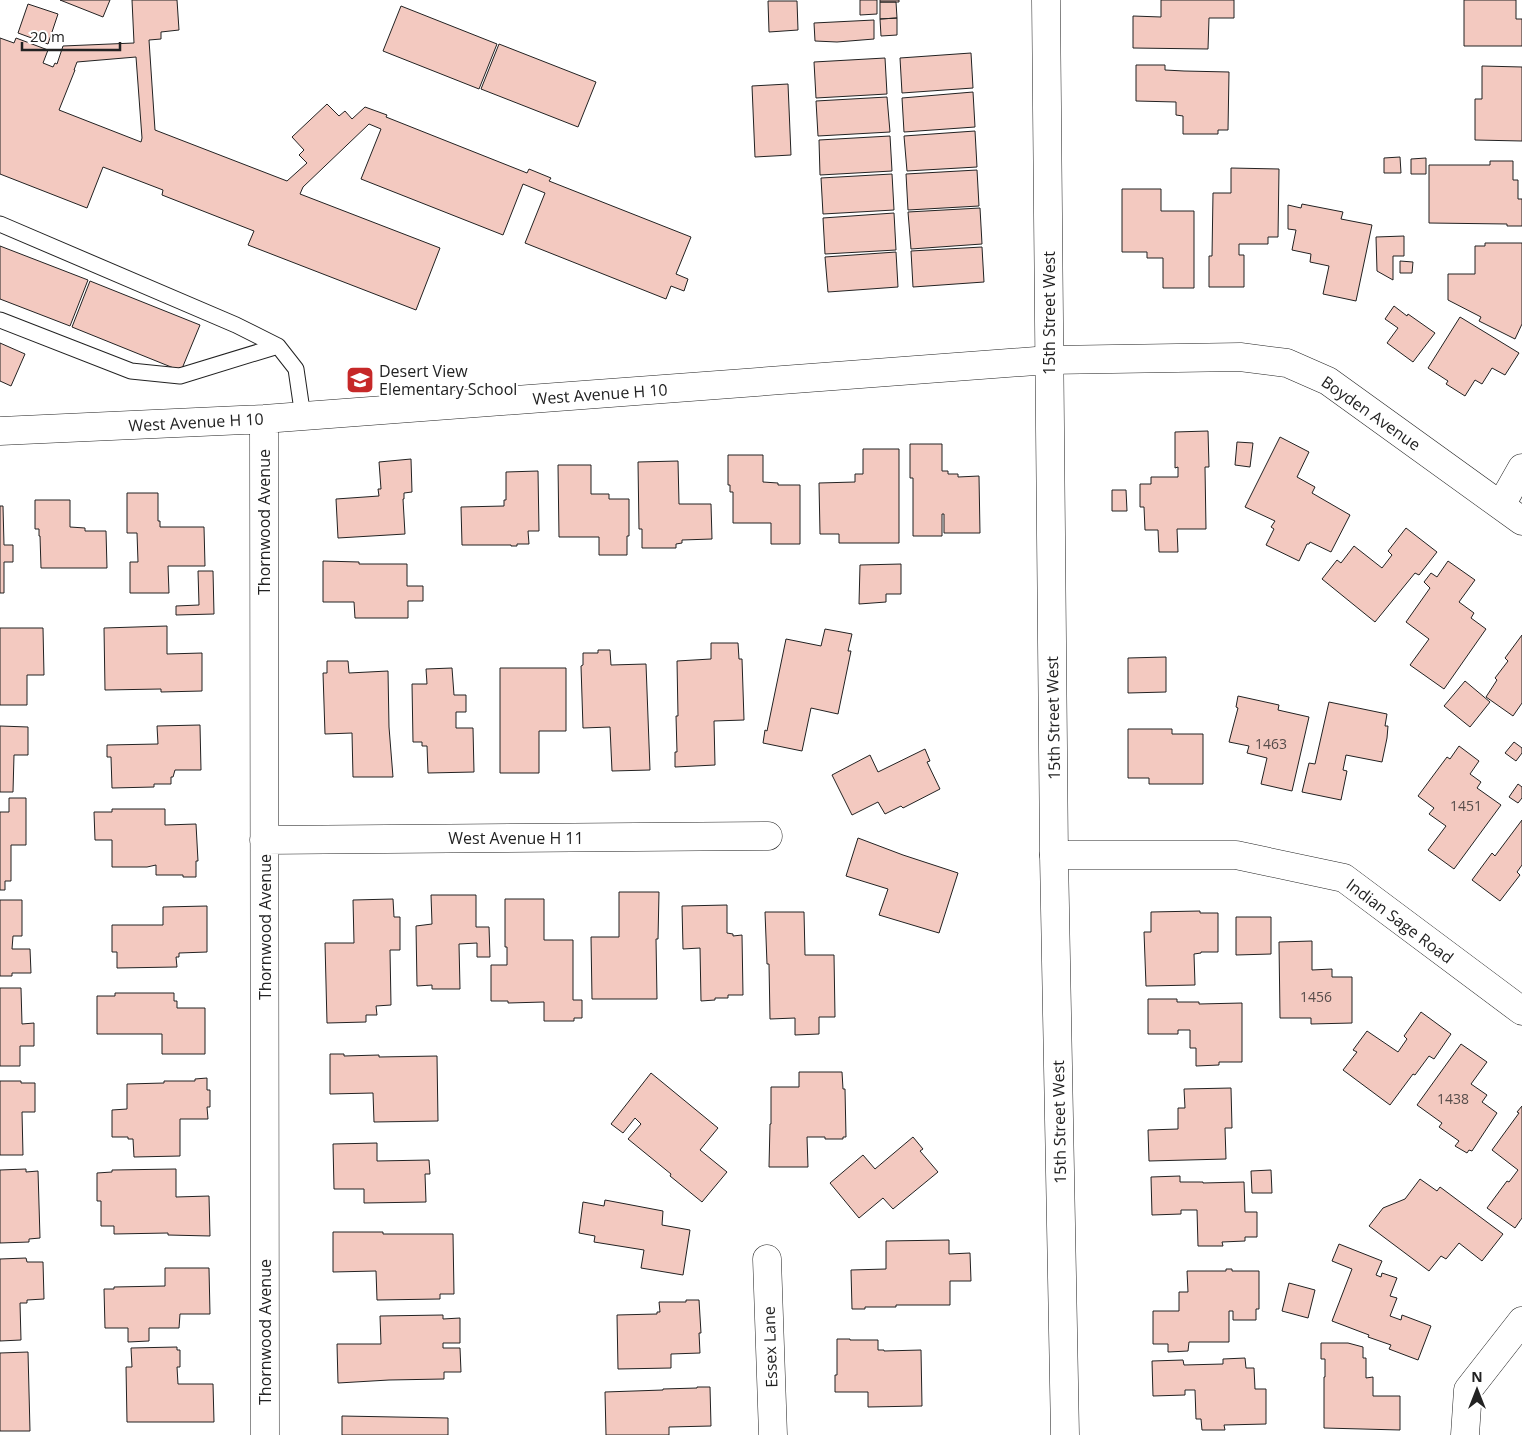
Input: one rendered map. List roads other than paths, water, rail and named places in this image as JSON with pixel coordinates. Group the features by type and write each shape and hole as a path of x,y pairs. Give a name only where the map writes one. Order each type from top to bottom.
{"street":[{"name":"15th Street West","path":"1046,0 1054,855 1065,1435"},
{"name":"Boyden Avenue","path":"1049,360 1240,357 1287,363 1328,381 1511,513"},
{"name":"West Avenue H 10","path":"0,432 264,419 1049,360"},
{"name":"Thornwood Avenue","path":"264,419 266,1435"},
{"path":"1511,513 1522,468"},
{"name":"West Avenue H 11","path":"264,840 768,836"},
{"name":"Indian Sage Road","path":"1054,855 1236,855 1344,878 1522,1012"},
{"name":"Essex Lane","path":"767,1260 773,1435"},
{"path":"1465,1435 1468,1390 1522,1321"}],"lane":[{"path":"0,224 236,325 278,346 296,369 302,416"},
{"path":"0,320 131,371 180,376 278,346"}],"place":[{"name":"Desert View Elementary School","path":"360,380"}]}
